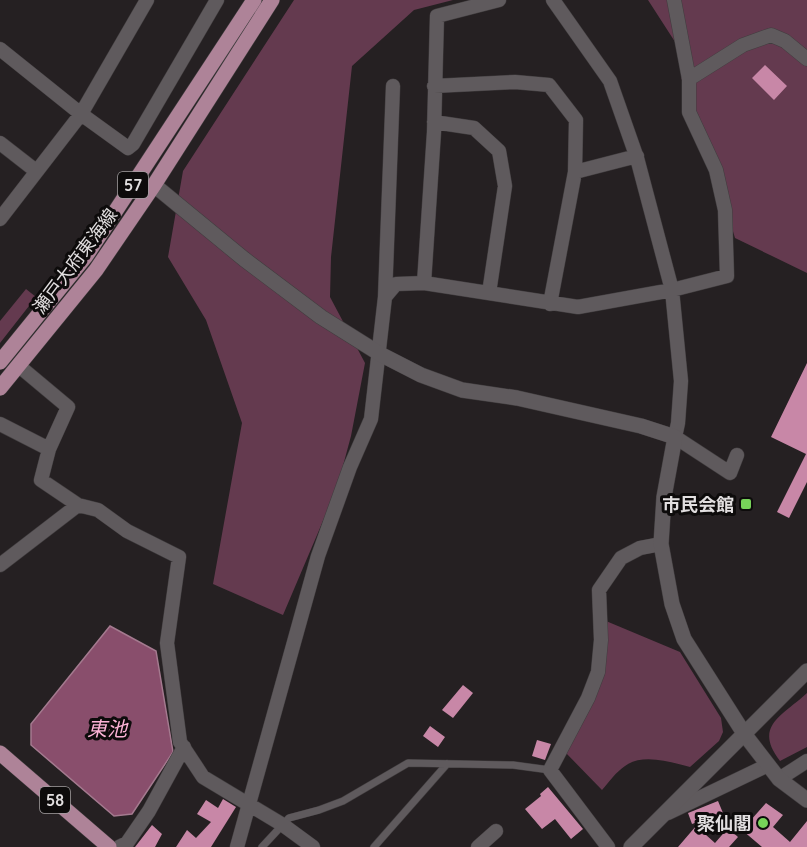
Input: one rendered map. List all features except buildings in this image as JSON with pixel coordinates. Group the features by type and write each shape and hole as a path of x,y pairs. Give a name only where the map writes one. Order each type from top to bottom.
{"main road":[{"name":"瀬戸大府東海線","path":"0,362 86,256 254,0"},
{"name":"瀬戸大府東海線","path":"0,388 96,270 154,185 272,0"},
{"name":"58","path":"0,753 109,847"}],"street":[{"path":"0,219 81,114 147,0"},
{"path":"0,49 81,114 122,144 130,147 217,0"},
{"path":"424,283 434,122 437,16 499,0"},
{"path":"553,0 610,81 637,156 672,290 681,381 678,423 664,497 661,544 672,604 684,639 744,735 779,779 807,800"},
{"path":"385,297 396,284 424,283 578,307 672,290 727,276 725,210 716,170 689,112 688,80 674,0"},
{"path":"688,80 743,45 771,35 785,41 807,59"},
{"path":"434,86 515,82 549,86 576,120 575,172 550,304"},
{"path":"237,847 318,556 350,467 371,419 385,297 393,86"},
{"path":"434,122 474,128 499,151 505,186 489,293"},
{"path":"0,143 36,171"},
{"path":"575,172 637,156"},
{"path":"154,185 244,259 321,317 380,354 421,375 462,390 517,398 641,426 675,437 730,472 737,455"},
{"path":"19,366 68,407 49,449 41,480 78,505 98,510 127,531 179,557 167,643 180,742 203,777 283,825 313,847"},
{"path":"0,424 49,449"},
{"path":"0,565 78,505"},
{"path":"608,847 550,770 588,698 598,672 602,640 599,590 621,558 640,548 661,544"},
{"path":"631,847 807,671"},
{"path":"119,847 128,843 184,747"},
{"path":"779,779 807,761"},
{"path":"663,815 768,765"},
{"path":"478,847 496,831"}],"lane":[{"path":"262,847 289,818 343,801 408,763 513,765 550,770"},
{"path":"374,847 447,764"}],"shaded area":[{"path":"294,0 453,0 414,10 352,66 331,257 330,297 365,363 351,436 337,488 283,615 213,584 242,423 206,320 168,257 183,171"},
{"path":"648,0 807,0 807,273 735,238 697,113 681,78 688,62"},
{"path":"26,289 36,297 0,343 0,321"},
{"path":"606,621 680,652 721,718 723,732 719,741 690,767 648,759 632,762 622,768 602,790 566,753 584,721 603,674 607,640"},
{"path":"807,693 807,747 780,761 772,749 769,739 770,730 780,715"}],"water":[{"name":"東池","path":"110,626 156,651 173,752 132,814 114,816 31,745 31,724"}],"place":[{"name":"市民会館","path":"746,504"},
{"name":"聚仙閣","path":"763,823"}]}
